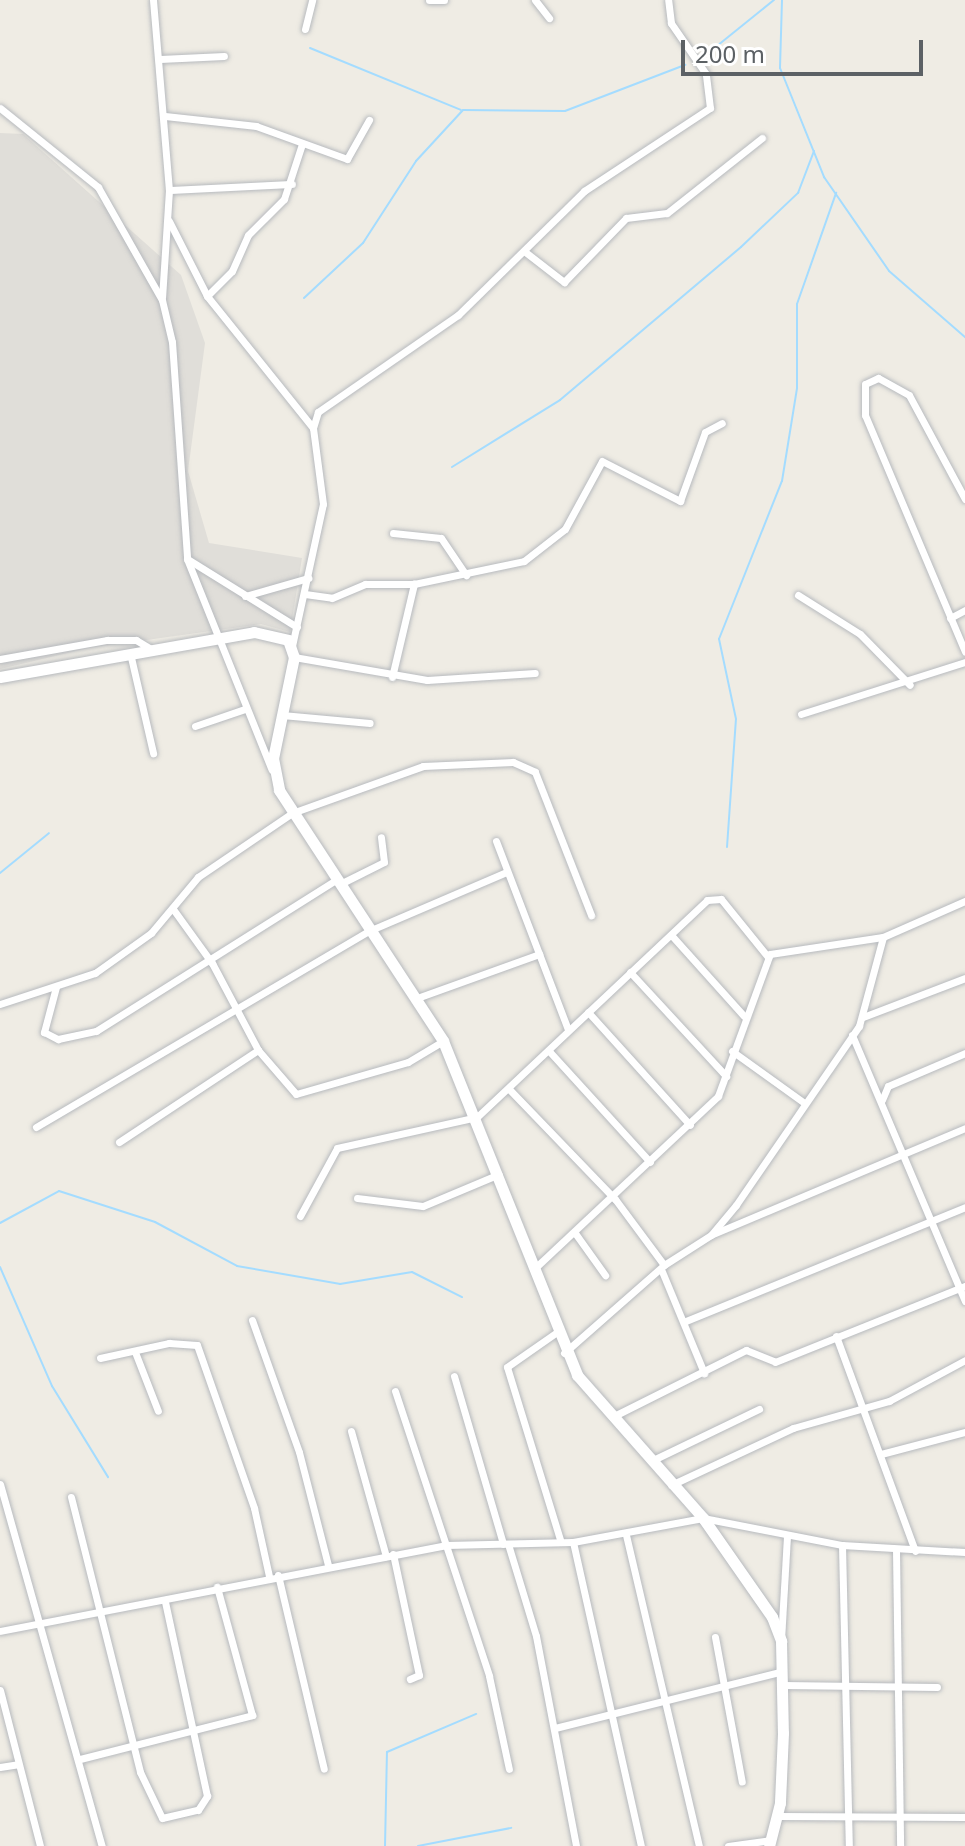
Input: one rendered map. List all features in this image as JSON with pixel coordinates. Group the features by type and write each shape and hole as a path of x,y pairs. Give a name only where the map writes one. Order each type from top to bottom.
{"street":[{"path":"153,0 169,190 162,300"},
{"path":"305,29 312,0"},
{"path":"429,0 444,0"},
{"path":"535,0 549,18"},
{"path":"313,428 333,397 428,340 584,191 710,108 706,74 671,23 668,0"},
{"path":"160,59 224,56"},
{"path":"0,108 98,187 162,300 172,342 187,559 221,638 245,709 292,813 443,1041 477,1117 564,1353 610,1418 703,1518 757,1591 781,1641"},
{"path":"165,116 256,126 302,144 354,157 369,120"},
{"path":"524,251 564,282 626,218 667,213 762,138"},
{"path":"207,296 223,284 248,235 292,184 302,144"},
{"path":"169,190 292,184"},
{"path":"168,217 207,296 313,428 326,479 272,770"},
{"path":"965,499 909,395 878,378 865,384 865,415 965,652"},
{"path":"305,594 332,598 365,584 414,584 524,561 551,543 602,461 680,501 705,432 722,423"},
{"path":"393,533 441,538 466,575"},
{"path":"187,559 297,627"},
{"path":"245,596 308,578"},
{"path":"392,677 414,584"},
{"path":"798,595 860,634 910,685"},
{"path":"950,618 965,610"},
{"path":"0,677 151,649 275,632 293,652 392,677 535,673"},
{"path":"0,659 107,640 136,640 151,649"},
{"path":"130,653 153,753"},
{"path":"801,714 910,685 965,662"},
{"path":"195,726 245,709"},
{"path":"282,715 370,723"},
{"path":"0,1004 95,973 173,909 198,877 292,813 399,771 513,762 541,782 591,915"},
{"path":"56,987 44,1032 73,1037 113,1023 338,882 384,862 381,837"},
{"path":"496,841 568,1030"},
{"path":"36,1127 371,930 506,872"},
{"path":"300,1216 337,1148 477,1117 714,897 768,957"},
{"path":"768,957 883,937 965,901"},
{"path":"173,909 212,963 258,1050 296,1094 408,1062 443,1041"},
{"path":"673,937 744,1016"},
{"path":"711,1235 863,1017 883,937"},
{"path":"417,998 539,954"},
{"path":"535,1268 615,1199 690,1125 726,1076 744,1016 768,957"},
{"path":"630,972 726,1076"},
{"path":"863,1017 965,978"},
{"path":"588,1012 690,1125"},
{"path":"852,1035 934,1220 965,1301"},
{"path":"119,1142 258,1050"},
{"path":"549,1051 650,1162"},
{"path":"732,1051 803,1102"},
{"path":"882,1100 888,1086 965,1053"},
{"path":"872,1080 888,1086"},
{"path":"509,1089 615,1199 662,1267 686,1321 704,1373"},
{"path":"564,1353 662,1267 711,1235 965,1128"},
{"path":"357,1198 423,1206 499,1174"},
{"path":"686,1321 965,1207"},
{"path":"575,1233 605,1275"},
{"path":"610,1418 751,1349 775,1362 962,1287"},
{"path":"252,1320 299,1452 328,1565"},
{"path":"557,1332 507,1367 561,1542"},
{"path":"836,1336 915,1551"},
{"path":"100,1358 197,1345 254,1508 324,1769"},
{"path":"135,1352 158,1411"},
{"path":"671,1485 863,1403 889,1401 965,1360"},
{"path":"454,1376 505,1544 555,1728 576,1846"},
{"path":"395,1391 489,1676 509,1769"},
{"path":"649,1462 759,1409"},
{"path":"351,1431 389,1555 419,1675 410,1679"},
{"path":"881,1454 965,1432"},
{"path":"0,1484 44,1624 102,1846"},
{"path":"71,1497 157,1817 198,1810 207,1796 165,1601"},
{"path":"0,1631 165,1601 274,1575 446,1545 573,1542 626,1535 703,1518 842,1545 965,1552"},
{"path":"626,1535 667,1699 699,1846"},
{"path":"728,1846 770,1843 778,1816 783,1685 781,1641 788,1618 787,1535"},
{"path":"573,1542 641,1846"},
{"path":"842,1545 849,1846"},
{"path":"896,1550 900,1846"},
{"path":"80,1759 254,1712 217,1587"},
{"path":"715,1637 742,1782"},
{"path":"555,1728 783,1671"},
{"path":"783,1685 937,1687"},
{"path":"0,1690 40,1846"},
{"path":"0,1767 18,1764"},
{"path":"778,1816 900,1814 965,1817"}],"shaded area":[{"path":"0,133 23,134 181,275 205,343 188,471 209,543 302,558 290,632 261,624 89,648 0,669"}],"waterway":[{"path":"707,54 774,0"},
{"path":"782,0 780,68 824,177 889,271 965,337"},
{"path":"310,48 461,110"},
{"path":"304,298 363,243 416,161 463,110 565,111 685,65"},
{"path":"452,467 560,400 741,247 798,193 814,151"},
{"path":"727,847 736,719 719,639 782,481 797,388 797,304 836,193"},
{"path":"0,873 49,833"},
{"path":"0,1223 59,1191 155,1222 237,1266 340,1284 412,1272 462,1297"},
{"path":"0,1267 52,1386 108,1477"},
{"path":"385,1846 387,1752 476,1714"},
{"path":"418,1846 511,1828"}]}
